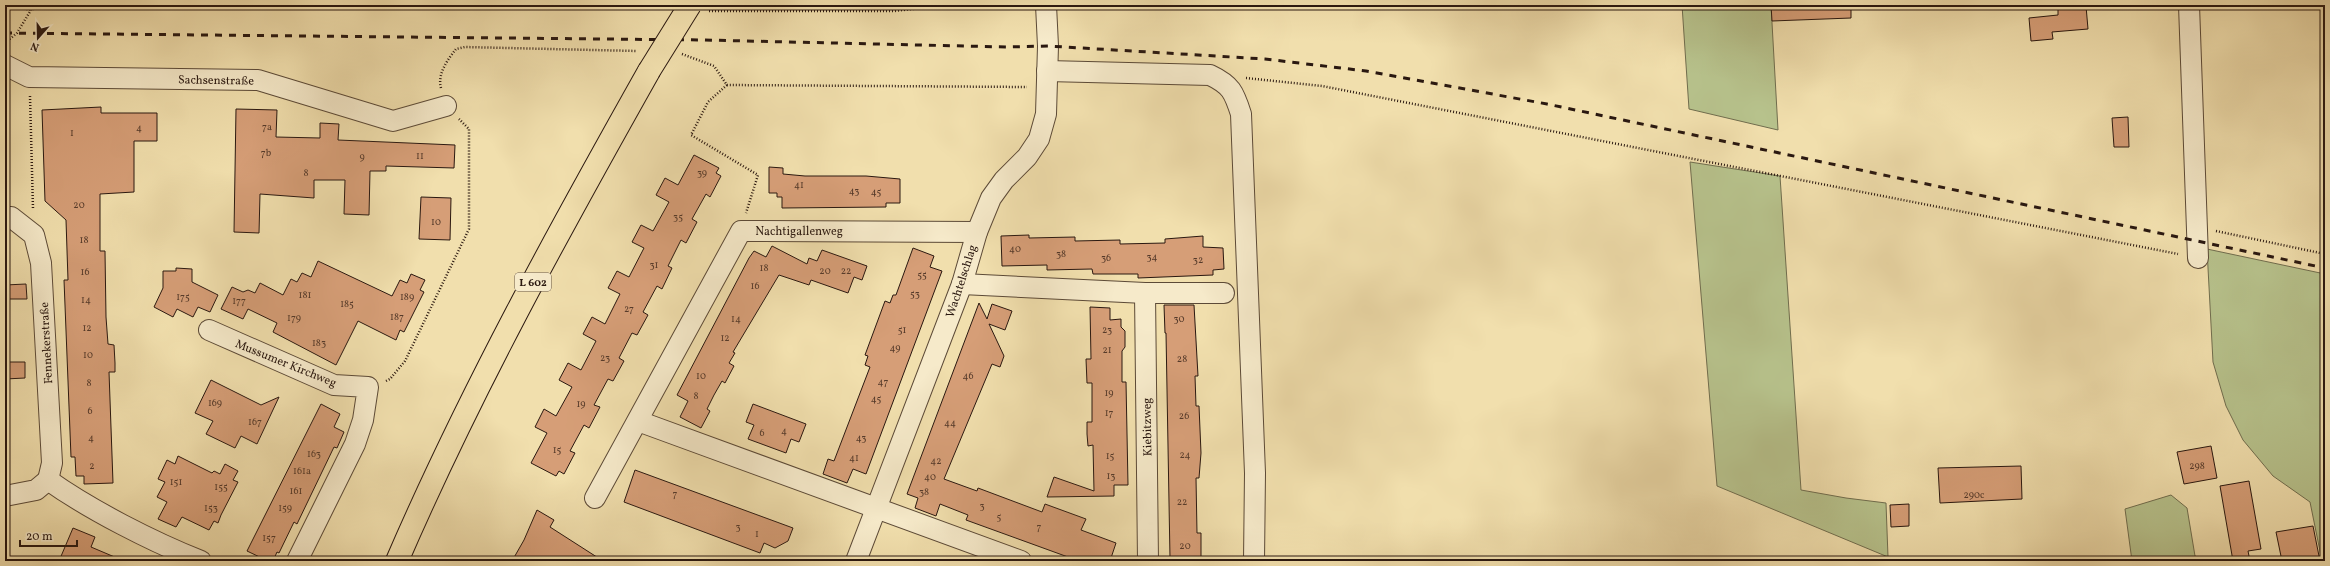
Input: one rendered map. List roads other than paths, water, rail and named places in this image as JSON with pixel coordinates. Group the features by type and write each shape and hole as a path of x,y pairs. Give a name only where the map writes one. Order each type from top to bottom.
{"main road":[{"name":"L 602","path":"397,561 425,496 479,385 570,210 649,71 699,8"}],"street":[{"name":"Wachtelschlag","path":"856,561 962,284 977,232 991,198 1004,180 1027,157 1039,139 1046,114 1046,5"},
{"path":"2189,5 2198,258"},
{"name":"Sachsenstraße","path":"5,65 29,77 258,80 393,121 446,106"},
{"path":"1046,79 1193,73 1210,75 1226,82 1236,95 1242,114 1254,474 1254,561"},
{"name":"Fennekerstraße","path":"11,217 34,236 41,263 52,463 48,480"},
{"name":"Nachtigallenweg","path":"595,498 741,231 977,232"},
{"path":"962,284 1146,293 1224,293"},
{"name":"Kiebitzweg","path":"1146,293 1148,561"},
{"name":"Mussumer Kirchweg","path":"208,330 334,385 368,387 363,420 355,444 297,561"},
{"path":"638,421 1022,561"},
{"path":"5,496 36,490 48,480 63,491 117,520 201,561"}],"railway":[{"path":"5,33 704,40 1006,47 1048,46 1265,59 1366,71 1547,104 2325,268"}]}
